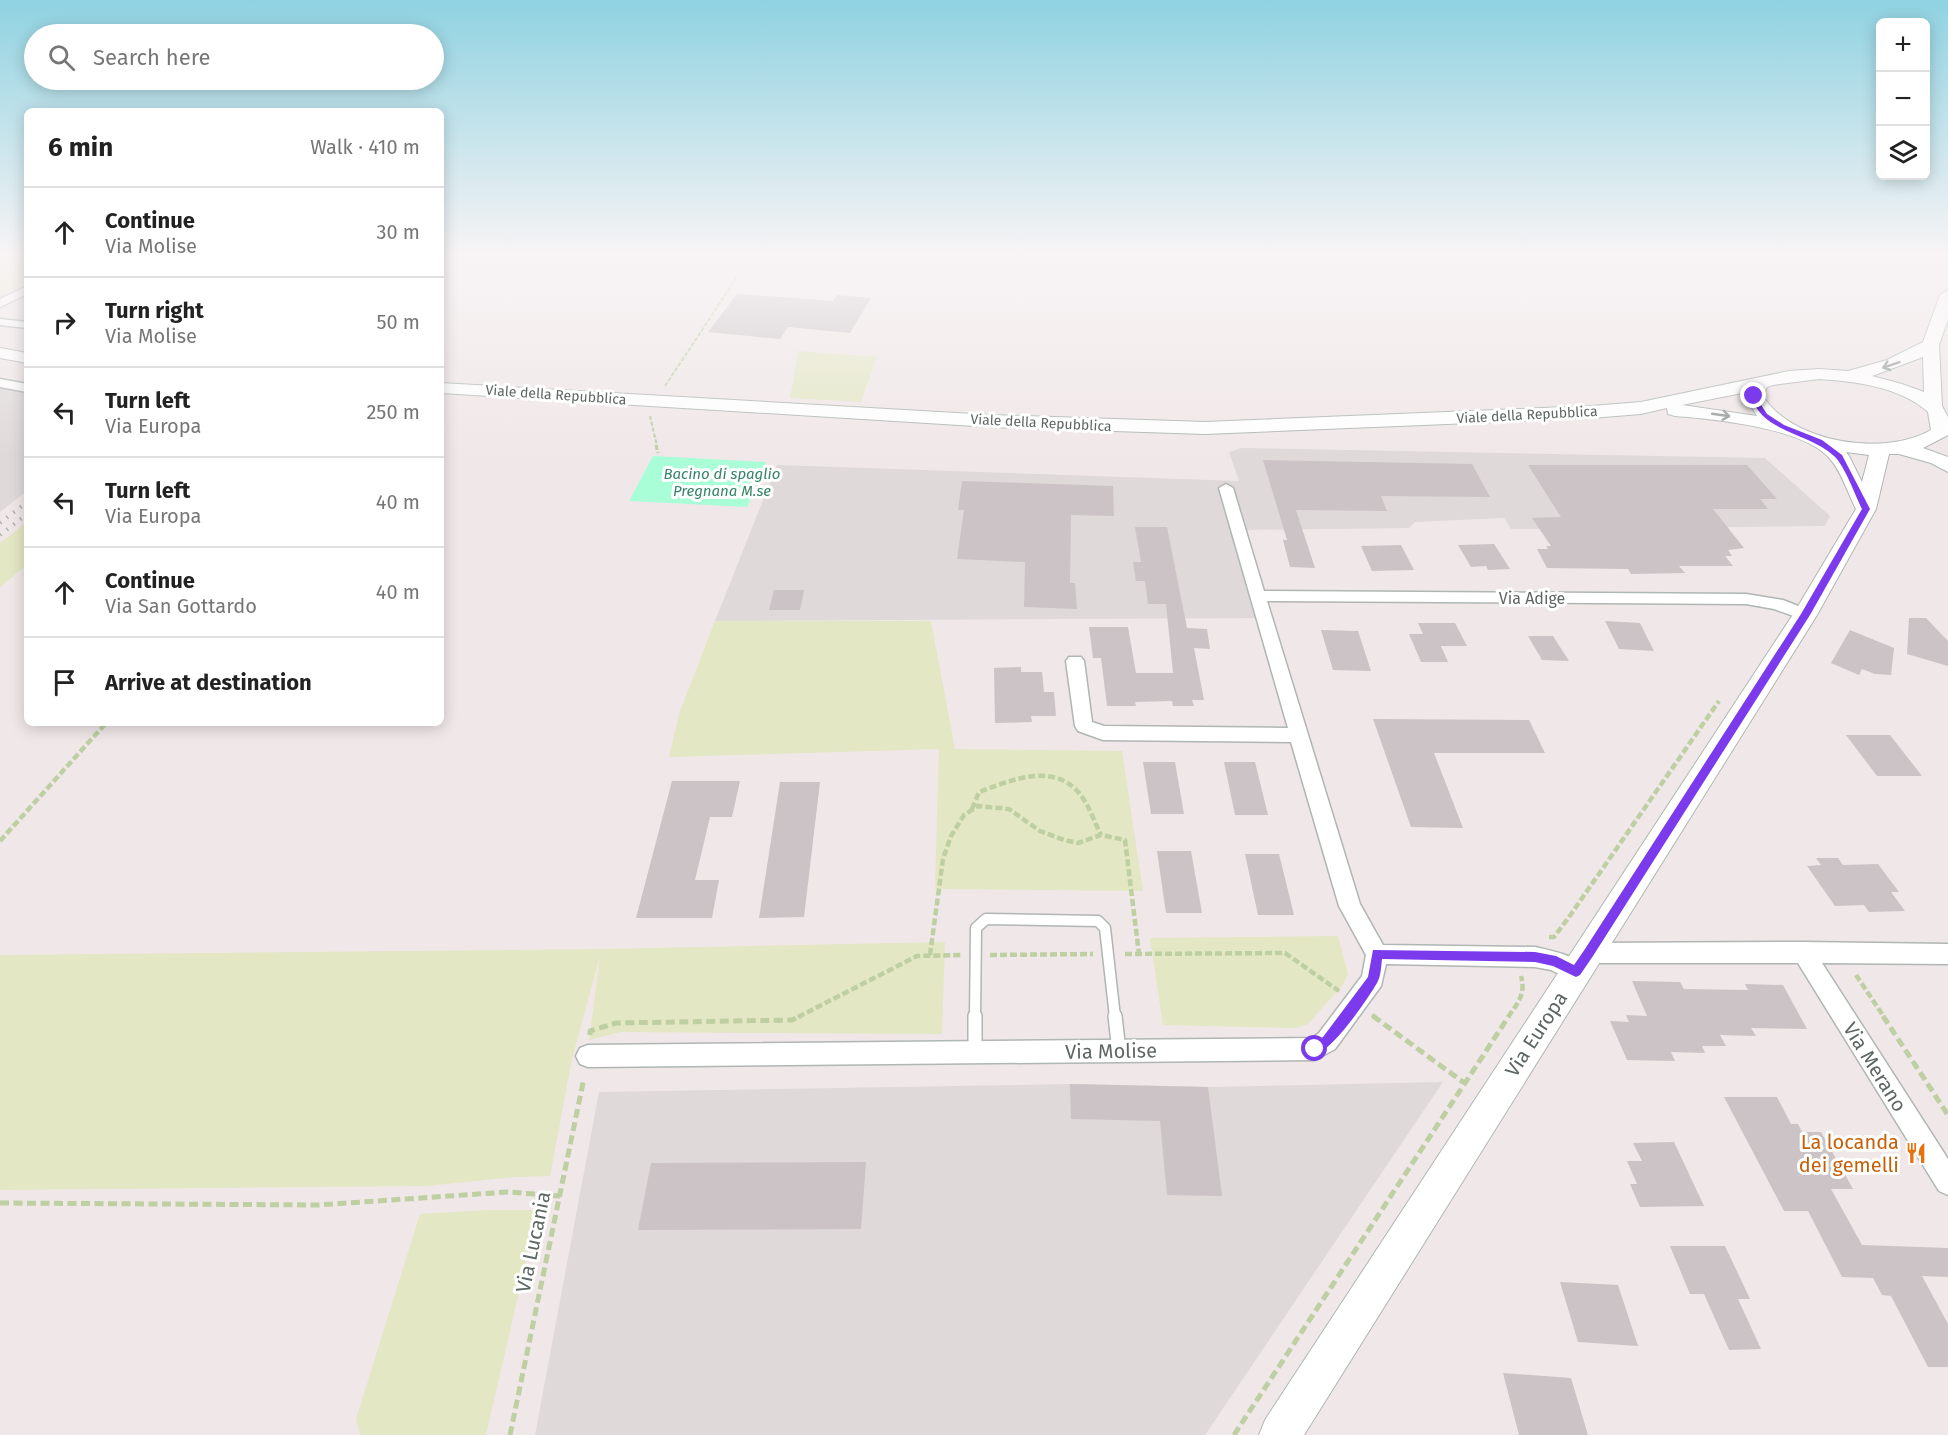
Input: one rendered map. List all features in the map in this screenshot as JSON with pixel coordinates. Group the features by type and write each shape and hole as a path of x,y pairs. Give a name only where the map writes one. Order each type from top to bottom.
{"street":[{"path":"1889,448 1944,437 1941,423 1933,407 1931,345 1939,321"},
{"path":"0,322 24,325"},
{"path":"1847,376 1902,362 1931,345"},
{"path":"0,353 24,357"},
{"name":"Viale della Repubblica","path":"1641,408 1760,384 1776,378 1799,375 1847,376"},
{"path":"1847,376 1894,387 1933,407"},
{"path":"0,383 24,387"},
{"path":"1760,384 1754,396 1758,407 1781,426 1819,442 1839,456 1866,509"},
{"name":"Viale della Repubblica","path":"444,388 979,421 1154,428 1402,421 1641,408 1716,414 1781,426"},
{"path":"1819,442 1889,448 1938,459 1948,466"},
{"name":"Via Europa","path":"1280,1435 1805,615 1866,509 1889,448"},
{"path":"1226,488 1350,906 1377,954 1546,958 1583,962 1803,952 1948,954"},
{"name":"Via Adige","path":"1257,596 1746,599 1777,604 1805,615"},
{"path":"1075,661 1084,726 1103,733 1298,735"},
{"name":"Via Merano","path":"1803,952 1948,1182"},
{"name":"Via Molise","path":"588,1056 1315,1049 1327,1041 1373,979 1377,954"}],"lane":[{"path":"975,1053 976,928 986,919 1098,921 1105,928 1119,1051"}],"path":[{"path":"649,409 658,453"},
{"path":"1544,937 1554,937 1723,696"},
{"path":"0,841 103,726"},
{"path":"972,810 980,792 1001,783 1035,775 1056,776 1071,784 1080,794 1101,834"},
{"path":"1139,954 1125,840 1101,834 1078,843 1064,840 1040,831 1009,809 978,806 964,815 951,836 943,859 930,956 1285,953 1463,1082"},
{"path":"1842,953 1948,1115"},
{"name":"Via Lucania","path":"510,1435 588,1056 590,1031 616,1023 792,1020 917,956 930,956"},
{"path":"1234,1435 1463,1082 1522,996 1524,987 1515,957"},
{"path":"0,1203 318,1205 508,1192 560,1196"}],"shaded area":[{"path":"798,351 877,357 861,402 790,398"},
{"path":"0,378 24,382 24,493 0,512"},
{"path":"1241,448 1765,458 1830,516 1825,526 1511,529 1504,518 1415,522 1409,528 1238,530 1264,618 715,621 777,465 1239,481 1229,452"},
{"path":"24,524 24,567 0,587 0,543"},
{"path":"715,621 931,621 955,749 1122,751 1143,891 935,889 939,749 669,757 679,714"},
{"path":"1338,936 1348,974 1344,983 1308,1024 1295,1028 1163,1025 1150,938"},
{"path":"945,942 942,1034 621,1032 589,1040 600,956 572,1059 550,1176 426,1186 0,1190 0,955 601,949"},
{"path":"1443,1082 1205,1435 535,1435 599,1092 1070,1084 1208,1087"},
{"path":"538,1210 486,1435 360,1435 356,1419 420,1214"}],"water":[{"name":"Bacino di spaglio Pregnana M.se","path":"653,456 766,462 747,507 629,501"}],"building":[{"path":"716,321 857,321 850,333 788,327 780,339 708,332"},
{"path":"1263,460 1472,464 1490,497 1381,496 1387,511 1296,510 1315,568 1290,567 1283,540 1287,540"},
{"path":"1528,465 1747,465 1777,499 1760,499 1768,509 1713,509 1744,548 1728,550 1732,556 1725,556 1733,566 1679,566 1685,573 1631,574 1628,569 1547,568 1537,549 1548,549 1546,546 1551,546 1532,518 1561,517"},
{"path":"962,481 1113,486 1114,516 1071,515 1070,583 1075,583 1077,609 1024,607 1025,562 957,559 964,510 958,510"},
{"path":"1135,527 1167,527 1187,628 1207,629 1210,649 1194,648 1204,700 1192,700 1194,706 1173,706 1172,701 1135,702 1136,706 1107,706 1101,658 1093,658 1089,627 1128,627 1136,673 1173,673 1166,604 1148,604 1145,581 1136,581 1133,562 1141,562"},
{"path":"1494,544 1510,569 1488,570 1486,566 1471,567 1458,545"},
{"path":"1401,545 1414,570 1372,571 1361,546"},
{"path":"774,590 804,590 800,610 769,610"},
{"path":"1909,618 1926,618 1948,641 1948,666 1907,654"},
{"path":"1605,621 1640,623 1654,651 1619,649"},
{"path":"1418,623 1455,623 1467,646 1441,646 1448,662 1421,662 1409,634 1423,634"},
{"path":"1321,630 1358,631 1371,671 1333,670"},
{"path":"1850,630 1894,648 1891,675 1875,674 1862,669 1859,675 1831,663"},
{"path":"1528,636 1553,636 1569,661 1542,660"},
{"path":"1021,667 1021,672 1042,672 1044,692 1054,692 1056,716 1031,716 1032,722 995,723 994,668"},
{"path":"1373,719 1529,720 1545,753 1434,753 1463,828 1411,827"},
{"path":"1846,735 1890,735 1922,776 1877,776"},
{"path":"1143,762 1175,762 1184,814 1151,814"},
{"path":"1224,762 1255,762 1268,815 1235,815"},
{"path":"672,781 740,781 732,817 710,817 695,880 719,880 712,918 636,918"},
{"path":"780,782 820,782 804,917 759,918"},
{"path":"1157,851 1191,851 1202,913 1166,913"},
{"path":"1245,854 1279,854 1294,915 1258,915"},
{"path":"1816,858 1838,858 1843,865 1878,864 1899,892 1891,892 1905,911 1869,912 1864,905 1835,906 1807,866 1821,865"},
{"path":"1632,981 1680,982 1684,989 1748,990 1745,984 1783,985 1807,1029 1751,1028 1756,1036 1720,1035 1726,1046 1702,1046 1705,1053 1671,1052 1675,1061 1627,1060 1610,1021 1629,1022 1626,1015 1647,1016"},
{"path":"1070,1084 1208,1087 1222,1196 1167,1195 1160,1121 1071,1119"},
{"path":"1724,1097 1777,1097 1791,1124 1798,1124 1802,1132 1821,1132 1853,1189 1831,1189 1862,1245 1948,1248 1948,1277 1922,1276 1948,1324 1948,1367 1928,1367 1891,1296 1882,1295 1873,1278 1842,1277 1808,1211 1784,1211"},
{"path":"1674,1142 1704,1206 1640,1207 1630,1184 1637,1184 1627,1161 1642,1161 1633,1143"},
{"path":"866,1162 861,1229 638,1230 651,1163"},
{"path":"1670,1246 1725,1246 1750,1299 1738,1299 1761,1349 1729,1350 1704,1294 1690,1294"},
{"path":"1560,1282 1618,1285 1638,1346 1578,1342"},
{"path":"1503,1373 1571,1378 1588,1435 1519,1435"}],"railway":[{"path":"0,523 24,504"},
{"path":"0,535 24,516"}],"place":[{"name":"La locanda dei gemelli","path":"1916,1153"}],"route":[{"path":"1315,1049 1327,1041 1373,979 1377,954 1535,957 1546,958 1576,972 1805,615 1866,509 1839,456 1819,442 1781,426 1765,415 1758,407 1754,396"}]}
